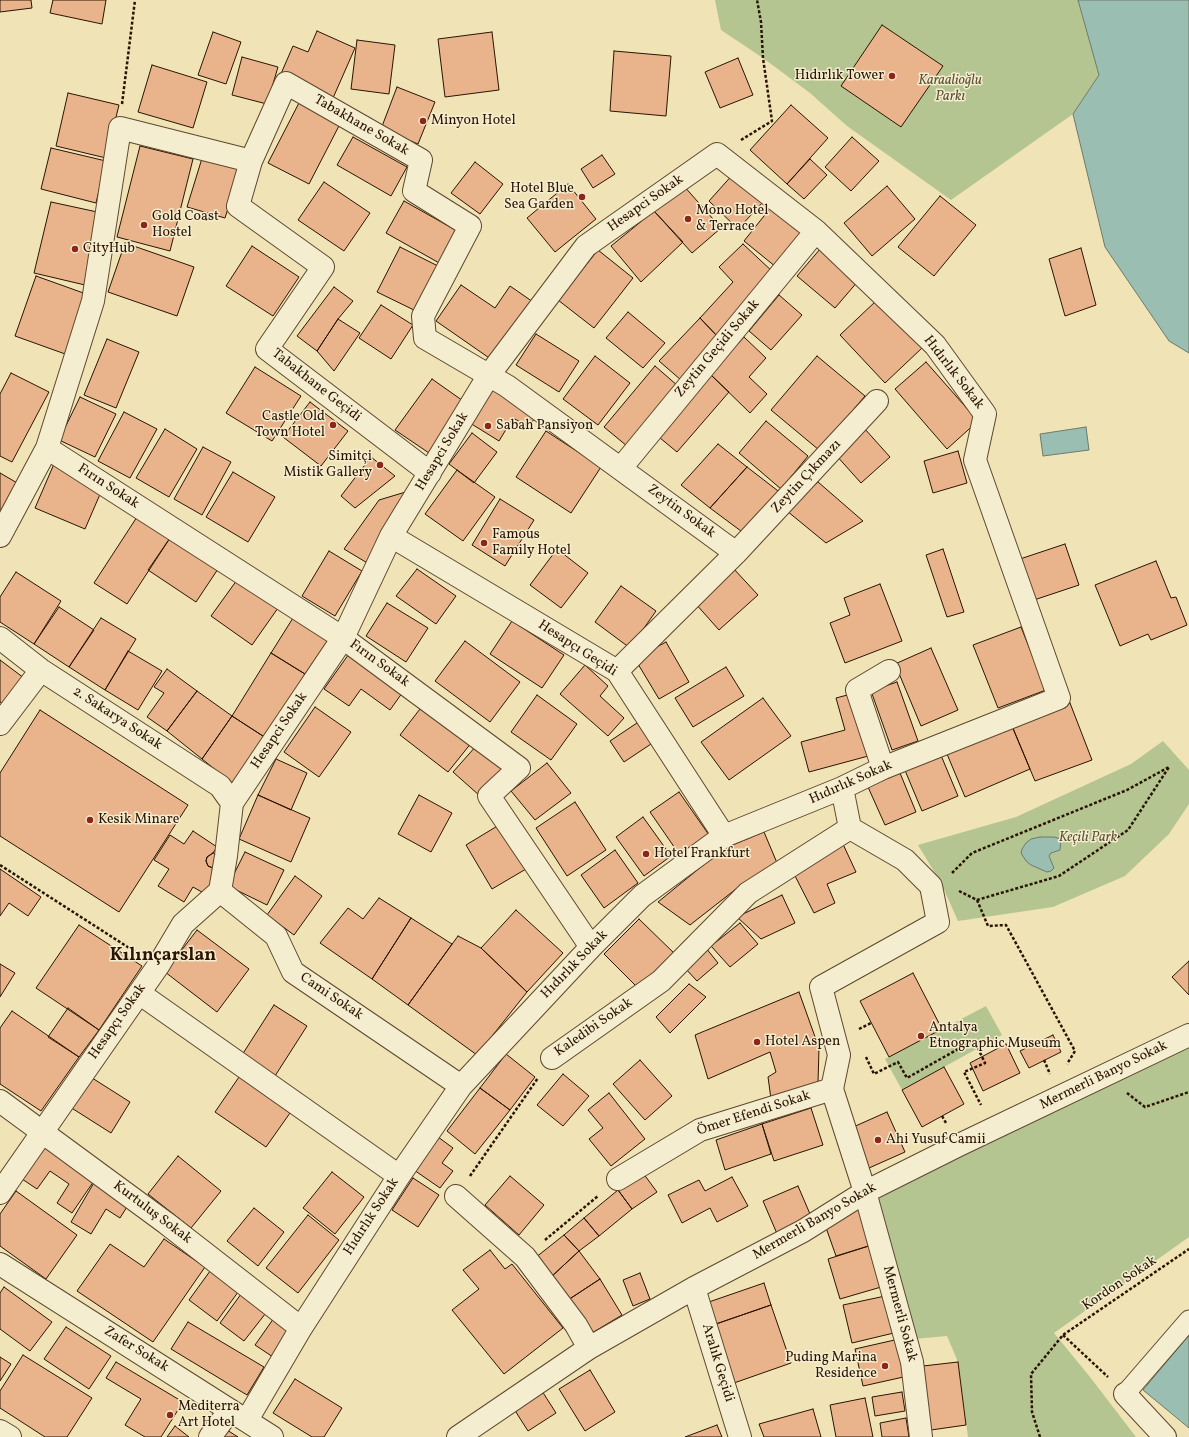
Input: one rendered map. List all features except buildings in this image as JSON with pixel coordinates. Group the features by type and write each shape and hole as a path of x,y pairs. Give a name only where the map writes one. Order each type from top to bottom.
{"street":[{"name":"Tabakhane Sokak","path":"251,161 286,83 420,160 414,191 470,226 423,316 426,338 489,375"},
{"path":"0,536 47,448 93,301 120,128 251,161"},
{"name":"Hıdırlık Sokak","path":"210,1437 238,1415 302,1328 399,1176 461,1086 642,896 724,836 842,788 883,768 1059,698 975,460 985,414 935,345 816,231 717,154"},
{"name":"Hesapci Sokak","path":"232,803 344,638 391,536 489,375 586,246 717,154"},
{"name":"Tabakhane Geçidi","path":"251,161 238,206 323,266 267,349 430,473"},
{"name":"Zeytin Geçidi Sokak","path":"621,468 816,231"},
{"name":"Zeytin Sokak","path":"489,375 621,468 736,552"},
{"name":"Zeytin Çıkmazı","path":"736,552 877,401"},
{"name":"Fırın Sokak","path":"47,448 344,638 519,768 489,796 592,947"},
{"name":"Hesapçı Geçidi","path":"391,536 617,671 724,836"},
{"path":"617,671 736,552"},
{"name":"2. Sakarya Sokak","path":"0,638 41,670 220,786 232,803"},
{"path":"0,724 41,670"},
{"path":"883,768 858,690 889,671"},
{"path":"832,1089 839,1055 821,987 938,922 936,884 905,860 850,828 842,788"},
{"path":"220,891 226,856 232,803"},
{"name":"Kaledibi Sokak","path":"552,1058 661,981 748,893 850,828"},
{"name":"Hesapçı Sokak","path":"0,1193 158,966 183,924 220,891"},
{"name":"Cami Sokak","path":"220,891 276,936 293,972 461,1086"},
{"path":"139,993 399,1176"},
{"name":"Mermerli Banyo Sokak","path":"458,1437 589,1348 694,1288 803,1231 865,1192 1189,1035"},
{"name":"Ömer Efendi Sokak","path":"618,1179 700,1130 832,1089"},
{"name":"Mermerli Sokak","path":"832,1089 865,1192 912,1362 921,1437"},
{"name":"Kurtuluş Sokak","path":"0,1101 166,1223 302,1328"},
{"path":"456,1196 525,1257 576,1325 589,1348"},
{"name":"Zafer Sokak","path":"0,1264 272,1437"},
{"name":"Aralık Geçidi","path":"694,1288 740,1437"},
{"path":"1165,1437 1125,1394 1189,1320"},
{"path":"0,1431 10,1437"}],"path":[{"path":"120,128 135,0"},
{"path":"717,154 772,121 763,58 761,22 757,0"},
{"path":"1169,767 1128,830 1060,876 977,900 936,884 972,853 1127,790 1169,767"},
{"path":"0,865 158,966"},
{"path":"977,900 988,926 1006,925 1074,1051 1068,1063 1062,1066"},
{"path":"862,1051 874,1074 898,1062 907,1078 974,1040 985,1063 964,1072 974,1093"},
{"name":"Kaledibi Sokak","path":"456,1196 552,1058"},
{"path":"1044,1060 1051,1076"},
{"path":"1049,1071 1055,1069"},
{"path":"1103,1076 1145,1107 1189,1092"},
{"path":"525,1257 618,1179"},
{"name":"Kordon Sokak","path":"1040,1437 1032,1412 1031,1374 1063,1335 1189,1249"},
{"path":"1063,1335 1125,1394"}],"green space":[{"name":"Karaalioğlu Parkı","path":"715,0 1078,0 1099,75 1073,114 951,200 847,126 810,93 763,58 721,30"},
{"name":"Keçili Park","path":"1163,741 1189,770 1189,804 1169,834 1125,876 1053,907 958,921 941,883 918,845 1016,817 1131,764"},
{"path":"986,1006 1002,1035 902,1090 885,1059"},
{"path":"1189,1047 1189,1237 1054,1333 1136,1437 968,1437 958,1362 947,1336 914,1339 873,1194"}],"water":[{"path":"1078,0 1189,0 1189,353 1169,341 1105,247 1073,114 1099,75"},
{"path":"1086,427 1089,450 1043,456 1040,434"},
{"path":"1040,837 1054,837 1061,839 1060,850 1051,853 1049,856 1054,868 1051,871 1047,872 1031,865 1026,861 1021,853 1026,843 1031,839"},
{"path":"1189,1335 1189,1428 1143,1390"}],"place":[{"name":"Hıdırlık Tower","path":"892,76"},
{"name":"Minyon Hotel","path":"423,121"},
{"name":"Hotel Blue Sea Garden","path":"582,197"},
{"name":"Mono Hotel & Terrace","path":"688,219"},
{"name":"Gold Coast Hostel","path":"144,225"},
{"name":"CityHub","path":"75,249"},
{"name":"Castle Old Town Hotel","path":"333,425"},
{"name":"Sabah Pansiyon","path":"488,426"},
{"name":"Simitçi Mistik Gallery","path":"380,465"},
{"name":"Famous Family Hotel","path":"484,543"},
{"name":"Kesik Minare","path":"90,820"},
{"name":"Hotel Frankfurt","path":"646,854"},
{"name":"Antalya Etnographic Museum","path":"921,1036"},
{"name":"Hotel Aspen","path":"757,1042"},
{"name":"Ahi Yusuf Camii","path":"878,1140"},
{"name":"Puding Marina Residence","path":"885,1366"},
{"name":"Mediterra Art Hotel","path":"170,1415"}],"district":[{"name":"Kılınçarslan","path":"163,957"}]}
